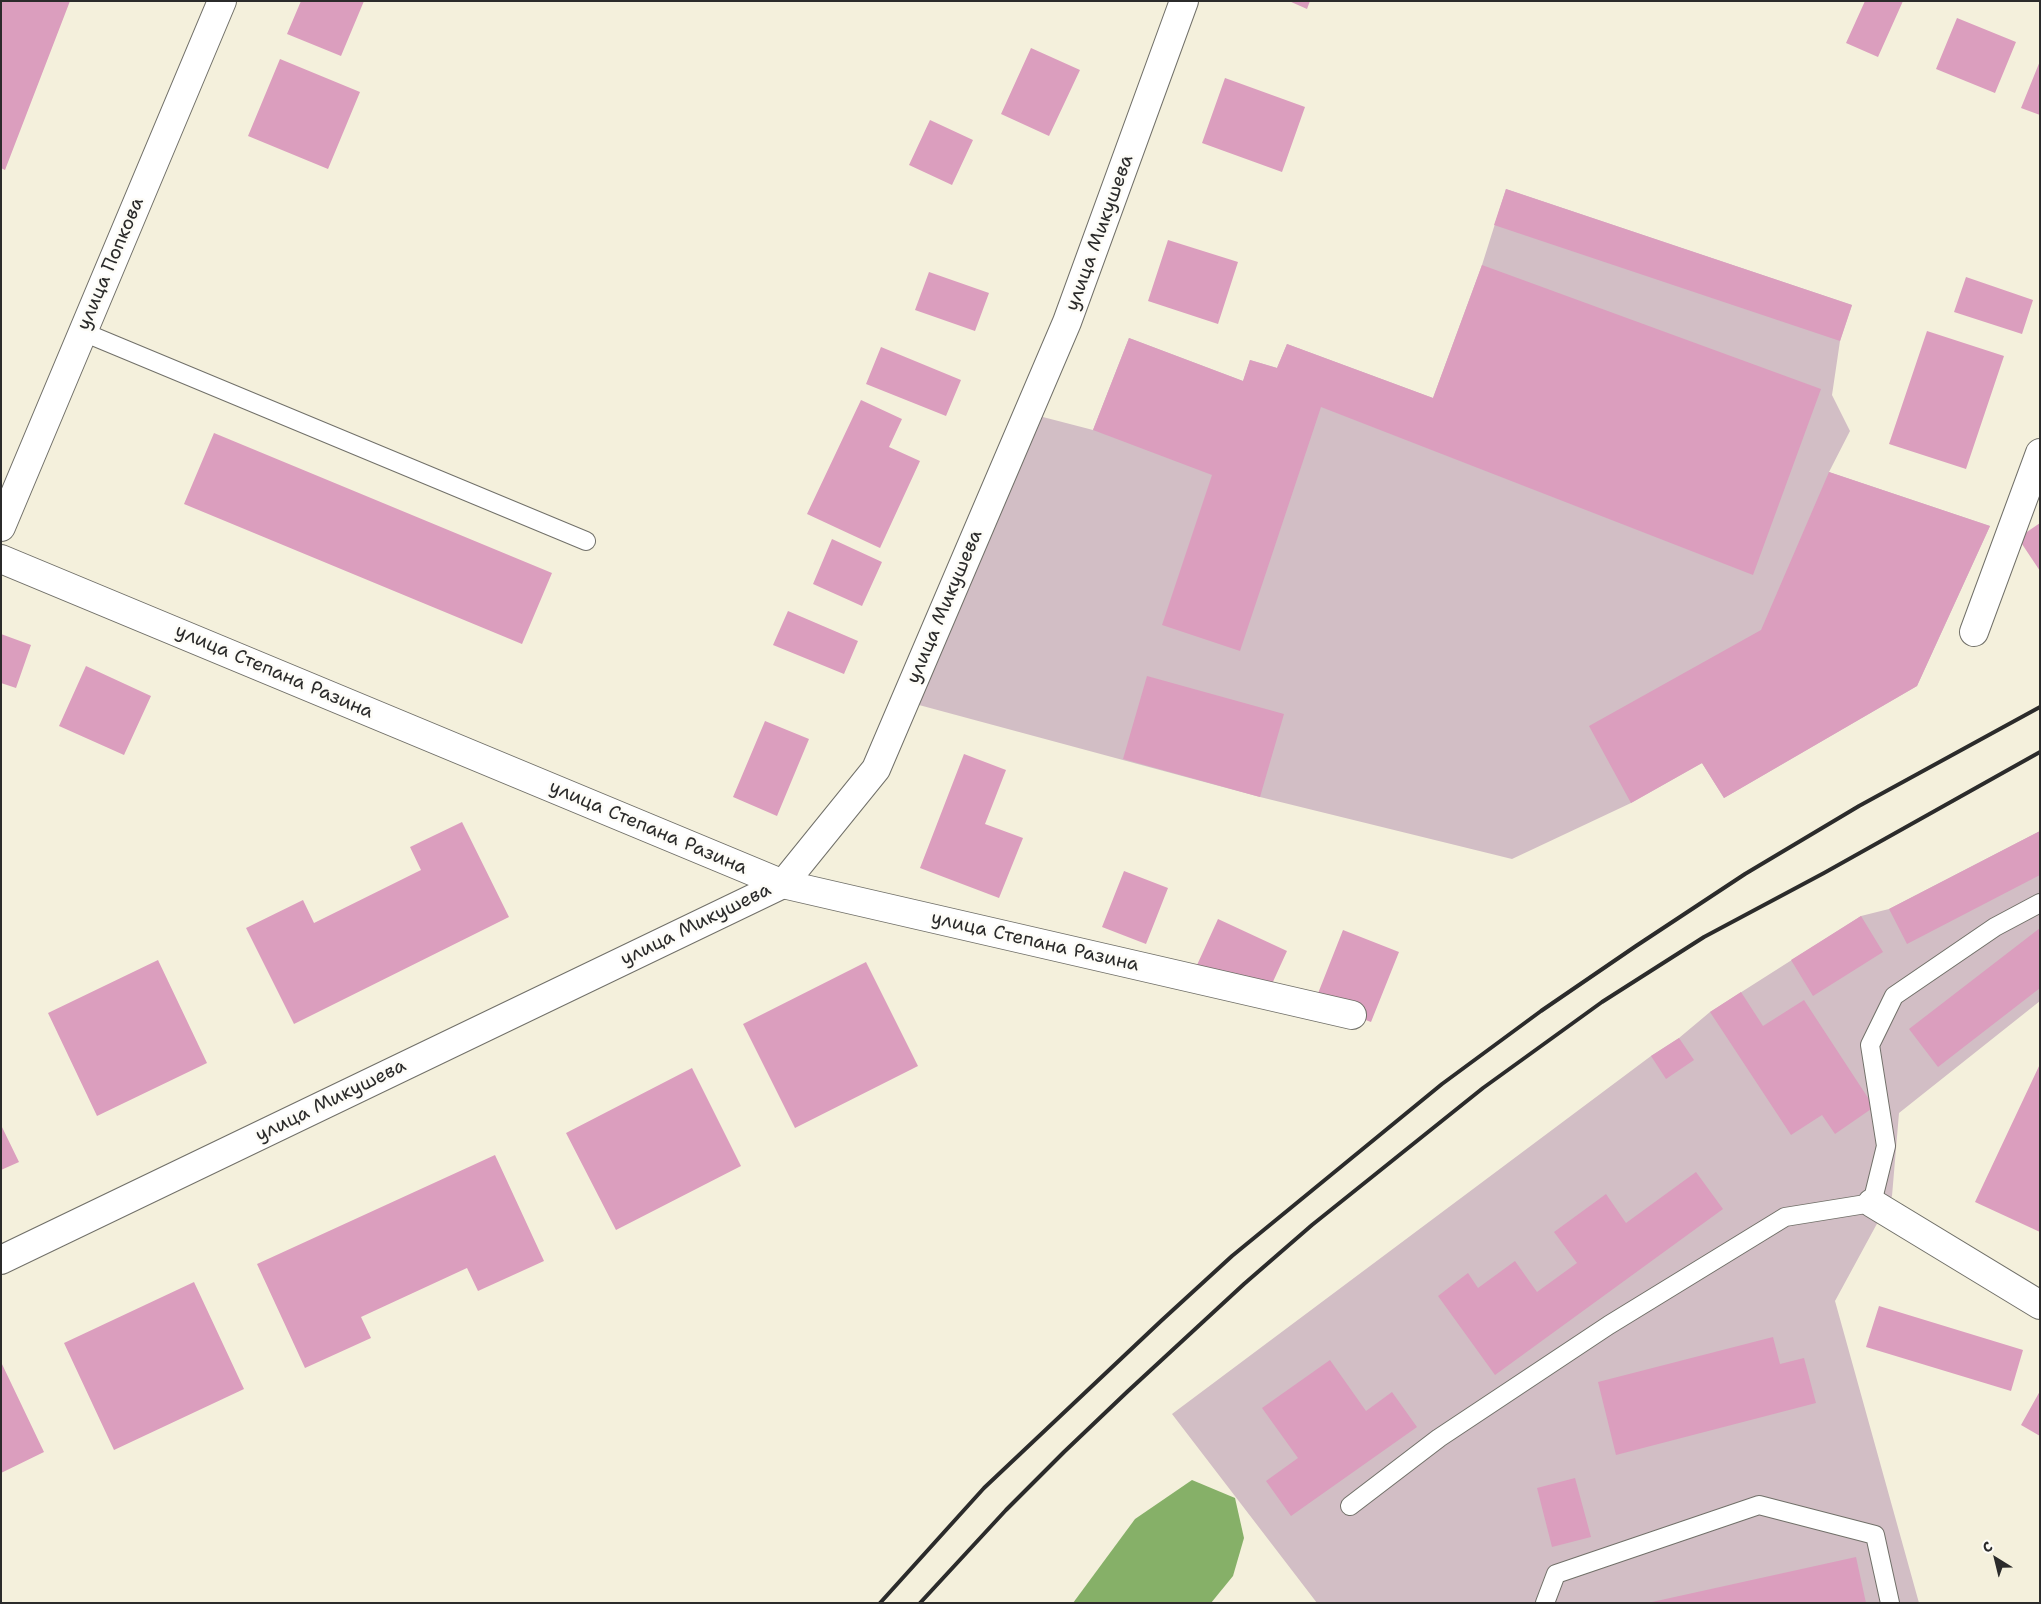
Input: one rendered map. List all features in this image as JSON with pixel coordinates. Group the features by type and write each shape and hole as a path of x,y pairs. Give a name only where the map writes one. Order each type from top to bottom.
{"street":[{"name":"улица Попкова","path":"1,527 222,1"},
{"name":"улица Микушева","path":"1,1260 783,884 876,769 1067,322 1184,1"},
{"path":"1974,632 2040,453"},
{"name":"улица Степана Разина","path":"1,559 783,884 1352,1015"},
{"path":"1872,1203 2040,1305"}],"lane":[{"path":"83,332 586,541"},
{"path":"1350,1506 1440,1438 1609,1325 1785,1217 1872,1203 1886,1146 1870,1045 1894,996 1995,927 2040,903"},
{"path":"1545,1603 1556,1574 1759,1505 1876,1535 1890,1603"}],"shaded area":[{"path":"1506,189 1852,305 1840,341 1832,395 1850,431 1829,472 1990,526 1917,686 1724,798 1702,763 1631,803 1512,859 1260,797 919,705 1039,416 1093,430 1129,338 1243,381 1250,360 1277,368 1287,344 1433,398 1482,265"},
{"path":"2040,831 2040,1001 1899,1113 1892,1196 1835,1301 1919,1603 1317,1603 1172,1414 1651,1056 1679,1038 1710,1012 1861,916 1889,909"}],"green space":[{"path":"1192,1480 1235,1498 1244,1538 1233,1576 1211,1603 1073,1603 1135,1519"}],"building":[{"path":"1,1 70,1 5,170 1,168"},
{"path":"301,1 364,1 341,56 287,34"},
{"path":"1289,1 1310,1 1307,9"},
{"path":"1865,1 1903,1 1878,57 1846,43"},
{"path":"1957,18 2016,42 1995,93 1936,69"},
{"path":"1031,48 1080,70 1049,136 1001,114"},
{"path":"280,59 360,92 328,169 248,136"},
{"path":"2040,61 2040,115 2021,108"},
{"path":"1225,78 1305,107 1282,172 1202,143"},
{"path":"930,120 973,140 952,185 909,165"},
{"path":"1506,189 1852,305 1840,341 1494,225"},
{"path":"1168,240 1238,262 1218,324 1148,301"},
{"path":"1482,265 1821,389 1753,575 1321,407 1240,651 1162,625 1212,475 1093,430 1129,338 1243,381 1250,360 1277,368 1287,344 1433,398"},
{"path":"929,272 989,293 975,331 915,310"},
{"path":"1966,277 2033,300 2022,334 1954,312"},
{"path":"1927,331 2004,356 1966,469 1889,444"},
{"path":"881,347 961,380 946,416 866,384"},
{"path":"861,400 902,419 889,447 920,461 880,548 807,514"},
{"path":"214,433 552,573 522,644 184,504"},
{"path":"1829,472 1990,526 1917,686 1724,798 1702,763 1631,803 1589,726 1761,630"},
{"path":"2040,523 2040,571 2018,538"},
{"path":"832,539 882,562 862,606 813,584"},
{"path":"788,611 858,641 844,674 773,645"},
{"path":"1,634 31,645 16,688 1,683"},
{"path":"86,666 151,696 124,755 59,726"},
{"path":"1147,676 1284,714 1260,797 1123,759"},
{"path":"765,721 809,739 777,816 733,797"},
{"path":"964,754 1006,770 985,824 1023,838 999,898 920,868"},
{"path":"462,822 509,917 294,1024 246,928 303,900 314,923 421,870 410,847"},
{"path":"2040,831 2040,875 1907,944 1889,909"},
{"path":"1124,871 1168,888 1146,944 1102,927"},
{"path":"1861,916 1883,952 1813,996 1791,960"},
{"path":"1218,919 1287,951 1261,1008 1192,976"},
{"path":"2040,928 2040,988 1938,1067 1909,1029"},
{"path":"1343,930 1399,952 1371,1022 1315,1001"},
{"path":"158,960 207,1063 97,1116 48,1013"},
{"path":"866,962 918,1066 795,1128 743,1024"},
{"path":"1741,992 1763,1026 1804,1000 1874,1107 1835,1134 1822,1115 1791,1135 1710,1012"},
{"path":"1679,1038 1694,1060 1666,1079 1651,1056"},
{"path":"2040,1064 2040,1232 1975,1202"},
{"path":"692,1068 741,1166 616,1230 566,1133"},
{"path":"1,1125 19,1162 1,1170"},
{"path":"495,1155 544,1261 478,1291 467,1268 361,1317 371,1338 305,1368 257,1264"},
{"path":"1696,1172 1723,1209 1495,1375 1438,1296 1468,1273 1478,1288 1515,1261 1537,1292 1577,1263 1554,1232 1606,1194 1626,1223"},
{"path":"194,1282 244,1389 114,1450 64,1343"},
{"path":"1879,1306 2023,1350 2011,1391 1866,1347"},
{"path":"1773,1337 1780,1364 1804,1358 1816,1403 1616,1455 1598,1382"},
{"path":"1330,1360 1366,1411 1392,1392 1417,1427 1291,1516 1266,1481 1298,1458 1262,1408"},
{"path":"1,1362 44,1452 1,1473"},
{"path":"2040,1391 2040,1436 2021,1425"},
{"path":"1575,1478 1591,1537 1552,1547 1537,1488"},
{"path":"1856,1557 1866,1603 1652,1603 1652,1602"}],"railway":[{"path":"880,1603 984,1488 1161,1321 1232,1256 1442,1084 1541,1011 1745,874 1859,806 2040,707"},
{"path":"920,1603 1006,1510 1064,1452 1244,1284 1312,1225 1483,1088 1602,1002 1704,937 1824,873 2040,752"}]}
